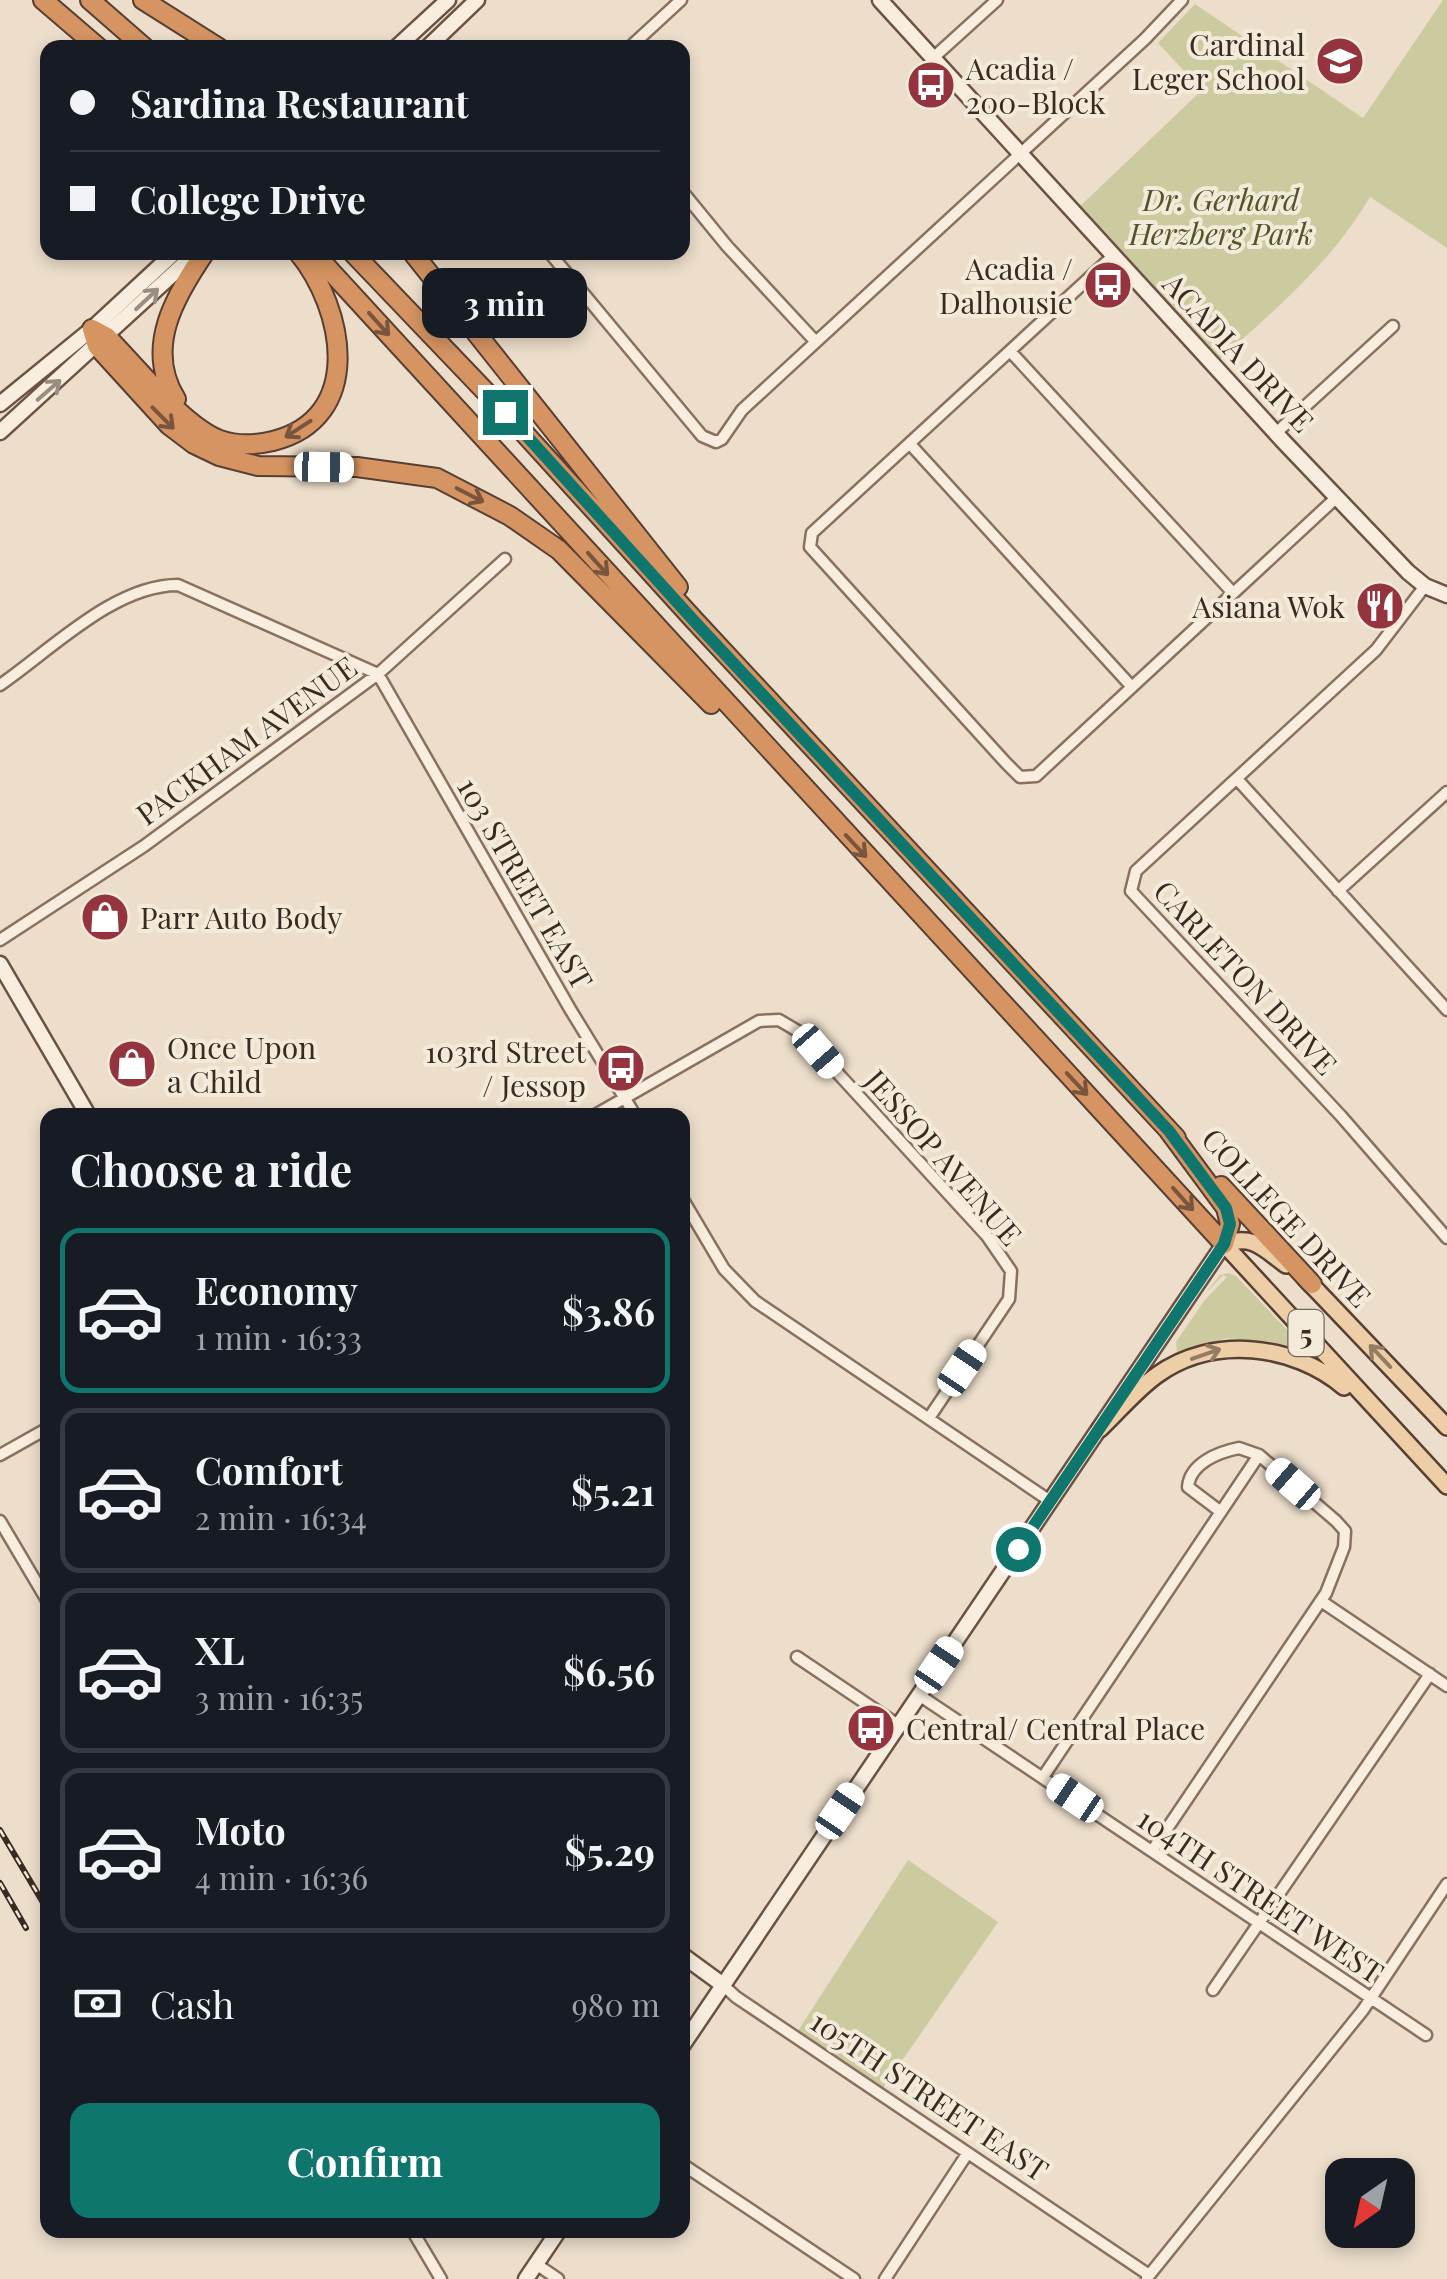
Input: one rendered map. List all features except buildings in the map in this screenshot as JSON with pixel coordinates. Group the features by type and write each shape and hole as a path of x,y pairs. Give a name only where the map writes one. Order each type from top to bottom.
{"highway":[{"path":"43,0 90,40"},
{"path":"90,0 136,40"},
{"path":"143,0 208,40"},
{"path":"185,417 166,383 162,347 168,318 197,260"},
{"path":"98,337 185,417 220,440 255,445 291,436 306,427 330,399 338,361 339,341 329,301 303,260"},
{"name":"5","path":"319,260 1224,1244"},
{"name":"COLLEGE DRIVE","path":"360,260 1312,1284"},
{"path":"418,260 756,685"},
{"path":"98,337 170,426 218,456 258,466 357,467 437,478 510,516 559,550 763,756 790,774"},
{"path":"1169,1131 1226,1208 1230,1224 1224,1244"}],"main road":[{"path":"405,40 448,0"},
{"path":"436,40 478,0"},
{"name":"ACADIA DRIVE","path":"880,0 1410,574 1425,586 1447,595"},
{"path":"0,432 98,337 168,260"},
{"path":"0,404 98,337 191,260"},
{"path":"0,964 84,1108"},
{"path":"690,2034 1224,1244 1241,1238 1256,1243 1312,1284"},
{"name":"5","path":"1224,1244 1447,1486"},
{"name":"COLLEGE DRIVE","path":"1312,1284 1447,1428"},
{"path":"1100,1429 1158,1374 1217,1348 1286,1354 1330,1375 1388,1423"},
{"name":"105TH STREET EAST","path":"690,1962 723,1985"},
{"path":"526,2279 554,2238"}],"street":[{"path":"638,40 680,0"},
{"path":"934,58 997,0"},
{"path":"557,260 702,436 712,443 722,439 742,410 1182,0"},
{"path":"690,201 815,341"},
{"path":"1113,256 812,533 810,547 1006,762 1020,776 1036,776 1337,497"},
{"path":"1276,433 1392,326"},
{"path":"1010,351 1233,593"},
{"path":"910,444 1132,686"},
{"name":"PACKHAM AVENUE","path":"0,940 144,846 378,674 505,559"},
{"path":"0,685 124,596 162,585 178,585 378,674"},
{"name":"CARLETON DRIVE","path":"1425,586 1376,650 1136,871 1131,890 1344,1119 1447,1238"},
{"name":"103 STREET EAST","path":"378,674 631,1108"},
{"path":"1238,779 1447,1010"},
{"path":"1338,891 1447,792"},
{"name":"JESSOP AVENUE","path":"608,1108 759,1021 779,1020 801,1033 987,1236 1011,1271 1008,1300 928,1418"},
{"path":"690,1212 724,1269 755,1302 1050,1501"},
{"path":"0,1455 40,1432"},
{"path":"1152,1851 1322,1601 1344,1546 1344,1531 1260,1455 1239,1448 1228,1450 1192,1473 1188,1486 1222,1512"},
{"path":"1043,1777 1260,1455"},
{"path":"0,1520 40,1588"},
{"path":"1322,1601 1447,1686"},
{"path":"796,1656 898,1725"},
{"path":"1213,1990 1430,1674"},
{"name":"104TH STREET WEST","path":"919,1694 1426,2036"},
{"path":"1148,2277 1370,1999 1447,1884"},
{"name":"105TH STREET EAST","path":"723,1985 1148,2277"},
{"path":"885,2279 967,2154"},
{"path":"690,2169 854,2279"},
{"path":"417,2238 440,2279"},
{"path":"536,2264 558,2279"}],"green space":[{"name":"Dr. Gerhard Herzberg Park","path":"1443,0 1447,0 1447,248 1370,197 1318,266 1215,364 1074,212 1202,90 1158,43 1195,4 1363,118"},
{"path":"1229,1273 1308,1352 1272,1342 1227,1338 1177,1353 1176,1342 1204,1301 1227,1277 1223,1275 1203,1296 1220,1275"},
{"path":"908,1860 998,1922 879,2094 794,2037"}],"railway":[{"path":"0,1830 40,1898"},
{"path":"0,1883 26,1928"}],"place":[{"name":"Cardinal Leger School","path":"1340,61"},
{"name":"Acadia / 200-Block","path":"931,85"},
{"name":"Acadia / Dalhousie","path":"1108,285"},
{"name":"Asiana Wok","path":"1380,606"},
{"name":"Parr Auto Body","path":"105,917"},
{"name":"Once Upon a Child","path":"132,1064"},
{"name":"103rd Street / Jessop","path":"621,1068"},
{"name":"Central/ Central Place","path":"871,1728"}],"route":[{"path":"505,412 1169,1131 1226,1208 1230,1224 1224,1244 1018,1549"}]}
